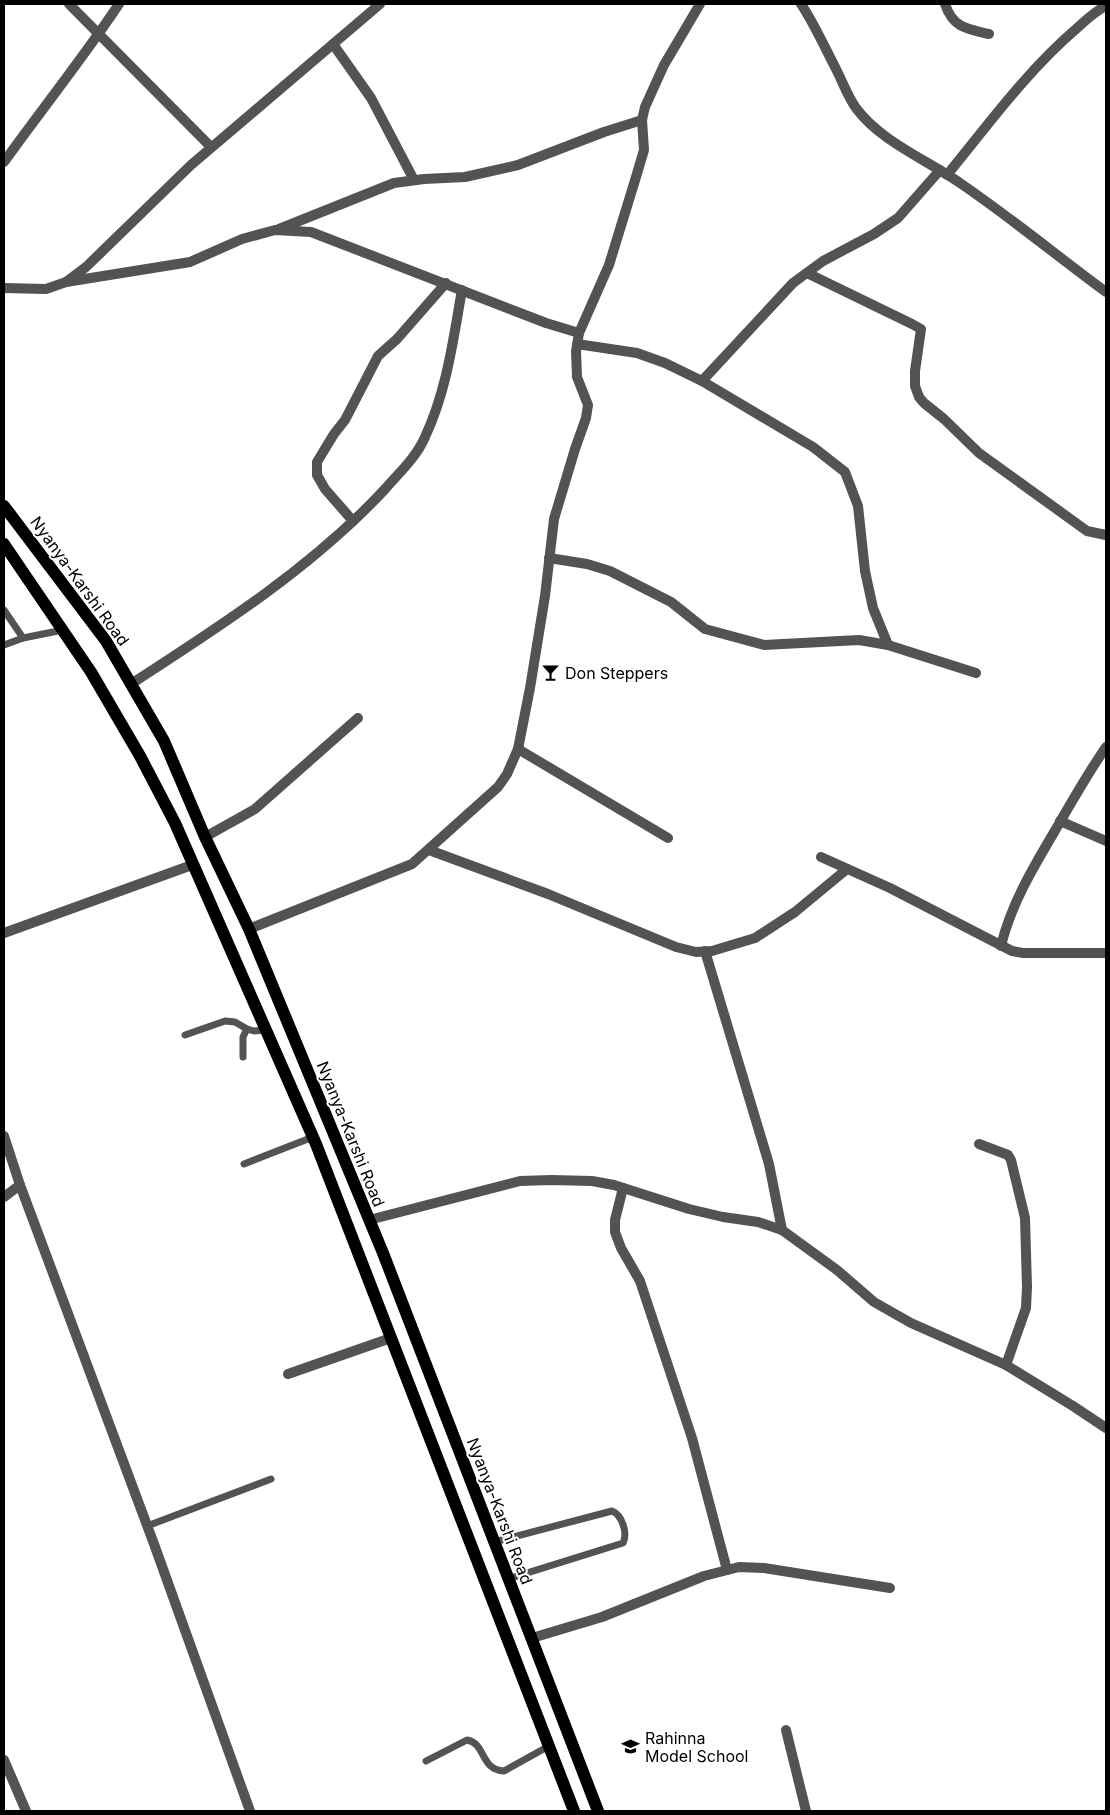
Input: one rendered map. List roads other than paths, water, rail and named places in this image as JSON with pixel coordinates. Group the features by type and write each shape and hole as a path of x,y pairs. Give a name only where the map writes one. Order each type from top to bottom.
{"main road":[{"name":"Nyanya-Karshi Road","path":"4,506 106,640 164,742 205,838 249,929 369,1220 598,1811"},
{"path":"5,549 91,672 140,756 175,823 311,1132 574,1811"},
{"path":"311,1132 327,1118"}],"street":[{"path":"69,4 211,147"},
{"path":"4,162 50,96 99,34 119,4"},
{"path":"66,282 86,267 191,164 380,4"},
{"path":"249,929 412,864 498,787 507,774 518,749 530,688 550,558 554,519 574,449 586,418 588,405 577,377 578,333 609,265 644,150 642,120 645,106 664,65 700,4"},
{"path":"801,4 814,25 856,108 877,130 1016,222 1106,292"},
{"path":"945,4 954,21 969,29 989,34"},
{"path":"702,381 793,283 823,261 874,234 898,218 943,172 1060,42 1098,10 1106,6"},
{"path":"333,44 371,98 414,180"},
{"path":"4,288 46,289 66,282 190,262 242,239 275,230 394,183 414,180 465,178 518,165 604,132 642,120"},
{"path":"275,230 311,232 546,323 578,333"},
{"path":"807,273 921,329 914,371 915,386 919,397 924,403 944,419 986,459 1087,531 1106,535"},
{"path":"353,521 326,489 317,475 317,462 334,434 346,420 378,356 397,339 446,284"},
{"path":"131,684 201,639 271,588 366,510 396,477 425,438 445,385 462,290"},
{"path":"577,344 636,353 665,363 702,381 813,447 845,472 858,506 865,571 873,608 888,645"},
{"path":"550,558 587,564 610,571 671,602 705,628 764,644 859,640 888,645 976,673"},
{"path":"205,838 255,809 358,718"},
{"path":"1001,946 1006,925 1018,899 1060,821 1106,747"},
{"path":"518,749 668,838"},
{"path":"1060,821 1106,841"},
{"path":"429,850 548,894 676,947 696,952 712,951 755,938 795,912 847,869"},
{"path":"821,857 890,888 1012,951 1023,953 1106,953"},
{"path":"4,933 192,865"},
{"path":"705,951 769,1164 782,1230"},
{"path":"4,1136 20,1185 148,1526 250,1811"},
{"path":"979,1144 1008,1155 1011,1160 1025,1218 1026,1308 1006,1365"},
{"path":"369,1220 520,1181 592,1181 623,1188 689,1209 723,1217 758,1222 782,1230 837,1270 874,1302 911,1323 1006,1365 1106,1428"},
{"path":"4,1197 20,1185"},
{"path":"623,1188 615,1220 616,1232 621,1248 640,1281 689,1428 727,1570"},
{"path":"288,1374 391,1338"},
{"path":"532,1638 602,1617 704,1576 739,1567 764,1568 890,1588"},
{"path":"786,1730 806,1811"},
{"path":"4,1760 26,1811"}],"lane":[{"path":"4,610 22,638"},
{"path":"4,645 22,638 63,630"},
{"path":"185,1035 225,1021 235,1022 254,1031 265,1030"},
{"path":"243,1056 242,1037 247,1029"},
{"path":"244,1164 311,1132"},
{"path":"148,1526 272,1479"},
{"path":"494,1542 612,1511 620,1517 625,1538 623,1543 508,1579"},
{"path":"426,1761 467,1740 473,1741 478,1746 489,1765 496,1771 504,1771 548,1746"}],"place":[{"name":"Don Steppers","path":"551,673"},
{"name":"Rahinna Model School","path":"631,1747"}]}
